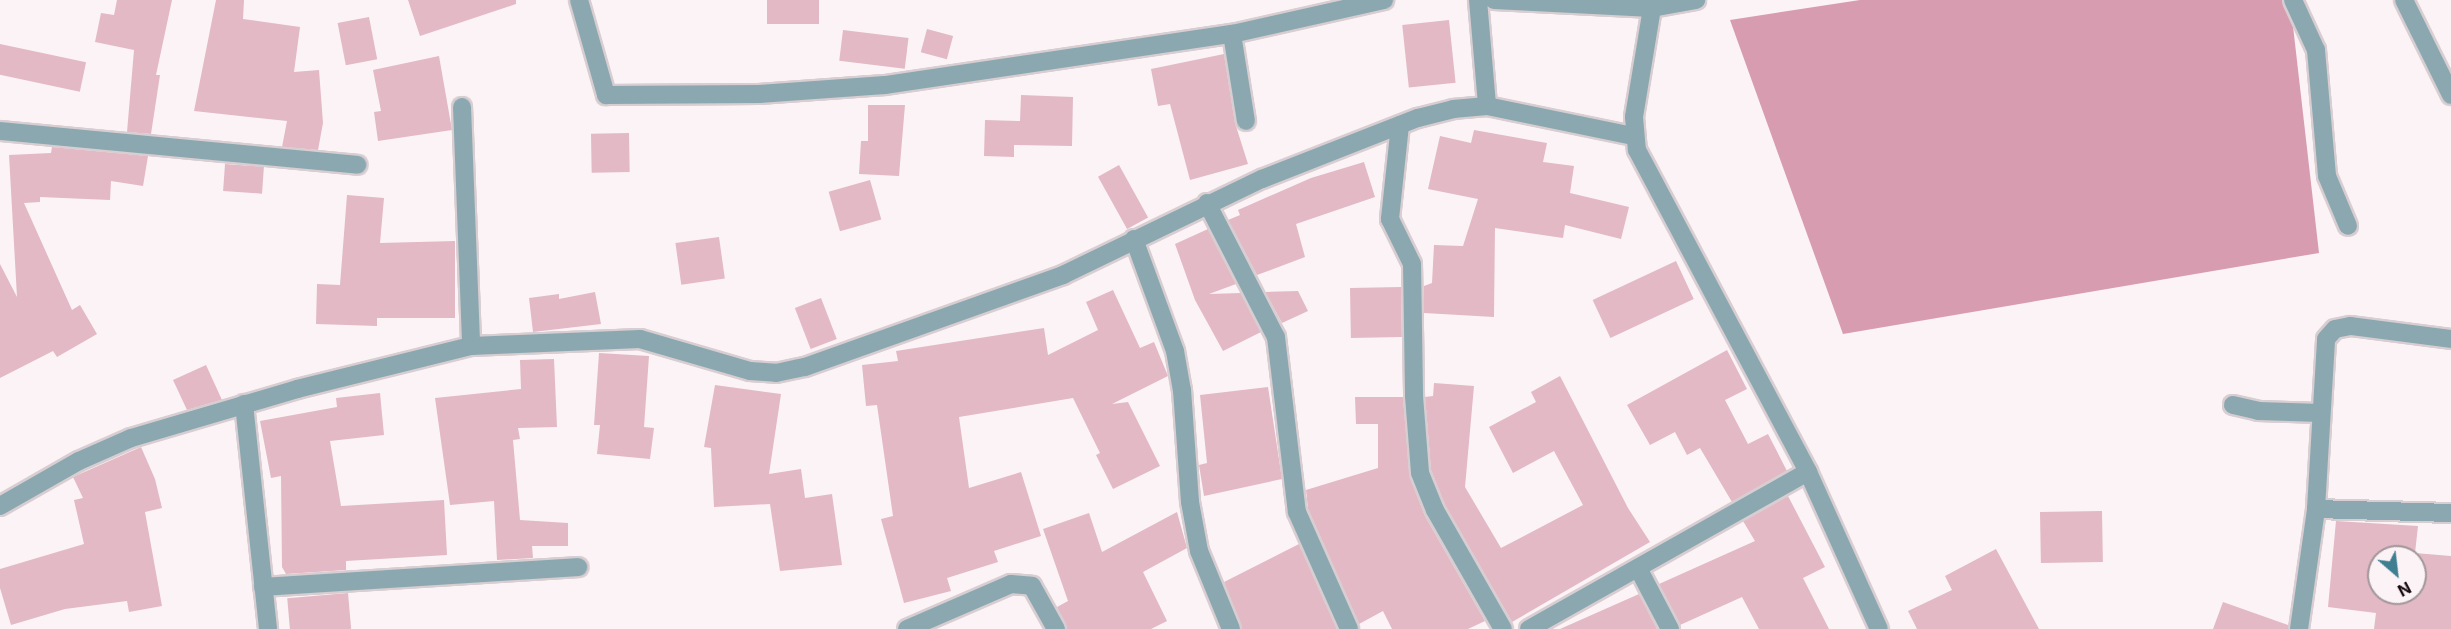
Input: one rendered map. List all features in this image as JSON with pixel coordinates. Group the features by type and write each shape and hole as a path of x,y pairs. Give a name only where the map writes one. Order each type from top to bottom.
{"street":[{"path":"579,0 606,95 759,94 885,85 1232,34 1384,0"},
{"path":"1478,0 1487,106"},
{"path":"1494,0 1652,8 1696,0"},
{"path":"2293,0 2316,50 2327,176 2348,225"},
{"path":"2404,0 2451,95"},
{"path":"1652,8 1633,136 1646,172 1808,472 1880,629"},
{"path":"1232,34 1246,121"},
{"path":"0,506 79,461 131,438 243,404 471,346 640,339 750,371 777,373 805,367 1063,275 1207,203 1400,124 1453,109 1487,106 1633,136"},
{"path":"462,107 471,346"},
{"path":"1400,124 1390,219 1412,264 1414,396 1420,473 1435,510 1503,629"},
{"path":"0,131 357,165"},
{"path":"1207,203 1276,337 1297,512 1349,629"},
{"path":"1134,239 1175,351 1182,390 1190,502 1199,551 1231,629"},
{"path":"2300,629 2316,509 2326,339 2334,329 2351,326 2451,339"},
{"path":"243,404 268,629"},
{"path":"2233,405 2258,411 2321,413"},
{"path":"1529,629 1808,472"},
{"path":"2316,509 2451,513"},
{"path":"263,587 578,567"},
{"path":"1638,568 1670,629"},
{"path":"907,629 1011,584 1032,586 1056,629"}],"shaded area":[{"path":"1860,0 2290,0 2319,253 1843,334 1730,20"}],"building":[{"path":"117,0 172,0 156,75 160,75 151,134 127,132 134,50 95,42 101,13 114,15"},
{"path":"216,0 244,0 243,19 300,27 294,72 319,70 323,123 318,150 282,147 287,121 194,111"},
{"path":"408,0 516,0 516,4 420,36"},
{"path":"767,0 819,0 819,24 767,24"},
{"path":"369,17 377,59 346,65 338,23"},
{"path":"1449,20 1456,83 1409,88 1402,25"},
{"path":"927,29 953,36 947,59 921,52"},
{"path":"843,30 909,38 905,69 839,61"},
{"path":"0,44 86,62 80,92 0,75"},
{"path":"1224,54 1235,123 1248,164 1190,180 1170,104 1158,106 1151,69"},
{"path":"439,56 452,130 378,141 374,112 381,111 373,70"},
{"path":"1021,95 1073,97 1072,146 1014,145 1014,157 984,156 985,120 1020,121"},
{"path":"868,105 905,105 899,176 859,174 861,141 868,141"},
{"path":"1474,130 1547,143 1543,162 1574,166 1570,193 1629,207 1621,239 1565,225 1563,238 1495,228 1494,317 1424,313 1424,286 1432,283 1434,245 1463,246 1478,199 1428,189 1440,136 1471,143"},
{"path":"629,133 630,172 592,173 591,134"},
{"path":"52,147 148,156 143,186 111,181 110,200 40,197 40,202 24,203 72,310 80,305 97,334 57,357 53,351 0,378 0,264 17,297 9,155 51,153"},
{"path":"1364,162 1375,197 1296,224 1305,257 1257,275 1228,220 1240,215 1238,210 1311,178"},
{"path":"225,164 264,167 262,194 223,191"},
{"path":"1119,165 1148,217 1127,229 1098,177"},
{"path":"870,180 881,219 840,231 829,192"},
{"path":"347,195 384,198 380,243 455,241 455,318 377,318 377,326 316,324 317,284 340,285"},
{"path":"1208,229 1236,284 1209,294 1241,293 1261,332 1223,351 1195,300 1175,244"},
{"path":"719,237 725,279 681,285 675,243"},
{"path":"1676,261 1694,299 1610,338 1593,300"},
{"path":"1401,287 1402,337 1351,338 1350,288"},
{"path":"1113,290 1140,348 1154,342 1168,376 1112,404 1128,402 1160,466 1113,489 1096,455 1100,453 1073,398 959,417 969,488 1021,472 1041,536 994,551 998,562 947,578 951,591 904,603 881,519 893,516 877,405 866,406 862,365 898,361 896,351 1044,328 1048,355 1098,330 1086,302"},
{"path":"1298,291 1308,311 1282,323 1265,292"},
{"path":"595,292 601,324 533,332 529,298 559,294 559,299"},
{"path":"821,298 837,339 811,349 795,308"},
{"path":"1727,350 1747,389 1725,400 1748,444 1768,434 1787,471 1732,502 1700,448 1687,455 1675,432 1650,445 1627,405"},
{"path":"599,353 649,356 644,427 654,428 650,459 597,454 600,425 594,425"},
{"path":"554,359 557,427 518,428 520,439 513,440 520,520 568,523 568,546 532,546 533,558 497,560 494,501 450,505 435,398 521,389 520,360"},
{"path":"206,365 222,400 187,410 173,380"},
{"path":"1560,376 1628,508 1650,542 1512,622 1445,505 1431,470 1425,397 1433,396 1434,383 1474,386 1465,487 1501,548 1583,505 1554,451 1513,473 1489,427 1536,402 1531,392"},
{"path":"715,385 781,394 769,474 801,469 805,498 832,494 842,565 780,571 770,504 714,507 711,448 704,447"},
{"path":"1268,387 1282,479 1204,496 1199,465 1207,463 1200,395"},
{"path":"380,393 384,435 330,441 341,506 444,500 447,555 346,561 346,570 286,574 282,567 281,476 271,478 260,421 337,407 336,398"},
{"path":"1355,397 1403,397 1410,477 1425,516 1485,621 1468,629 1392,629 1383,611 1359,624 1308,509 1306,490 1378,468 1378,424 1356,424"},
{"path":"141,447 155,479 162,508 145,512 162,606 129,612 127,601 65,609 11,625 0,588 0,569 84,544 74,500 83,498 73,477"},
{"path":"1788,496 1825,567 1803,578 1829,629 1759,629 1742,597 1680,625 1659,584 1755,541 1743,521"},
{"path":"2102,511 2103,562 2041,563 2040,512"},
{"path":"1177,512 1187,548 1143,572 1167,621 1151,629 1067,629 1057,607 1068,601 1043,529 1089,513 1102,552"},
{"path":"2336,521 2418,526 2416,545 2367,545 2367,605 2427,605 2427,554 2451,556 2451,629 2374,629 2376,613 2328,607"},
{"path":"1299,544 1337,629 1242,629 1224,582"},
{"path":"1996,549 2039,629 1917,629 1908,611 1952,590 1945,576"},
{"path":"348,593 351,629 290,629 287,598"},
{"path":"1639,594 1657,629 1560,629"},
{"path":"2223,602 2288,625 2288,629 2213,629"}]}
